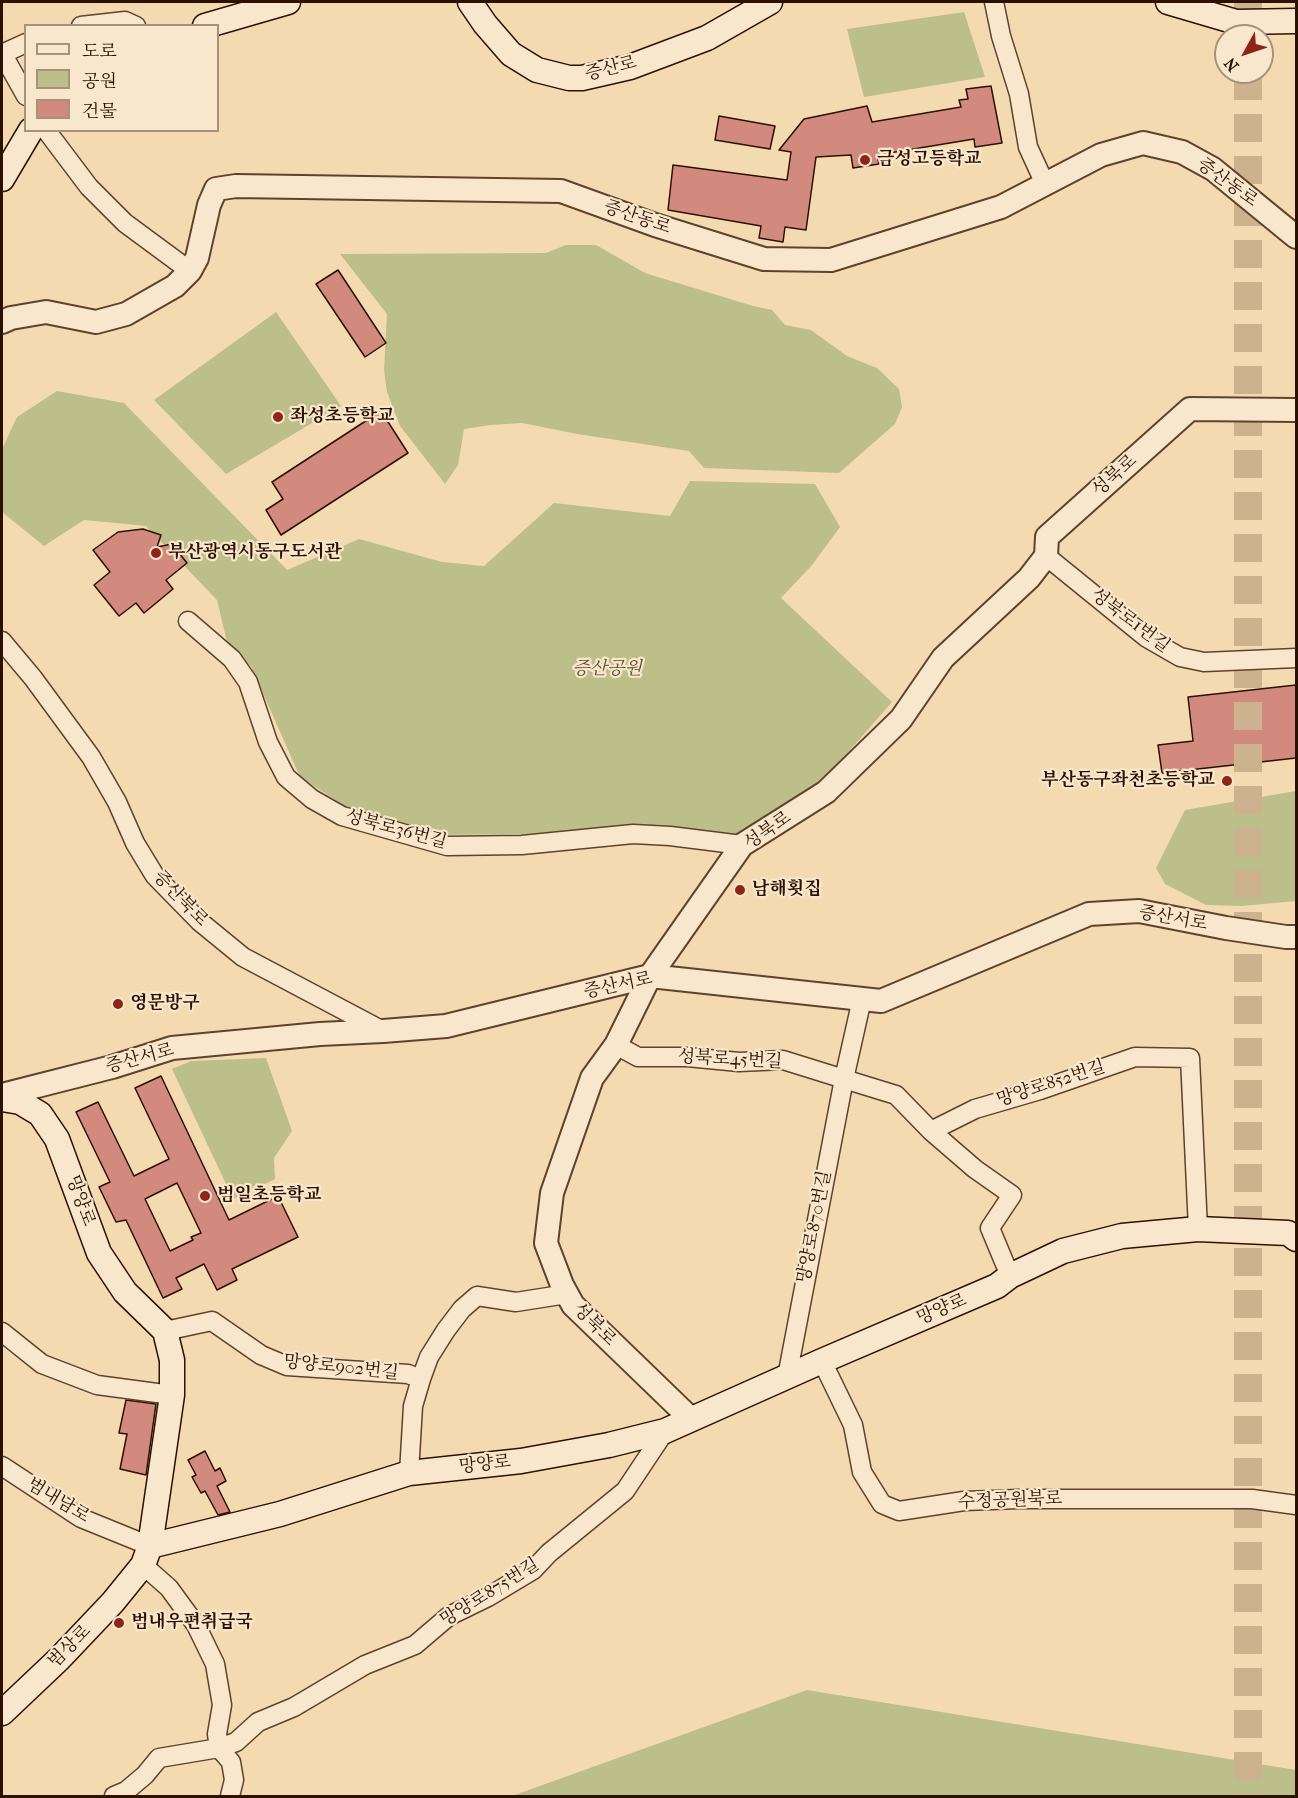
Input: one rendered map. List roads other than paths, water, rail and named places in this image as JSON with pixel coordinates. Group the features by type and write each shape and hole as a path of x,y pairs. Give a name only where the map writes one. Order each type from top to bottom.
{"main road":[{"path":"212,24 288,2"},
{"name":"증산로","path":"470,2 485,24 511,54 537,70 568,78 582,78 630,67 707,38 770,2"},
{"path":"1168,2 1236,22 1296,21"},
{"path":"2,179 30,132"},
{"name":"망양로","path":"2,1097 20,1102 40,1114 57,1139 99,1253 124,1292 165,1331"},
{"name":"망양로","path":"146,1555 409,1473 521,1461 609,1445 665,1431 998,1286 1010,1276 1063,1251 1122,1236 1198,1229 1288,1233 1296,1239"},
{"path":"146,1555 172,1395 171,1360 165,1331"},
{"name":"범상로","path":"2,1713 59,1659 113,1602 146,1555"}],"street":[{"path":"994,2 1001,36 1019,94 1028,147 1045,184"},
{"path":"99,24 125,21 132,24"},
{"path":"24,45 2,54 24,92"},
{"path":"48,132 96,194 125,223 190,271"},
{"name":"증산동로","path":"2,322 10,318 46,312 96,322 126,314 175,286 190,271 197,258 209,205 216,189 236,186 561,191 655,225 764,259 831,260 1001,207 1101,155 1143,143 1182,152 1213,169 1296,237"},
{"name":"성북로","path":"691,1419 573,1305 546,1243 552,1193 592,1078 616,1045 650,976 742,845 826,792 900,719 943,658 1029,578 1046,556 1047,537 1190,409 1296,410"},
{"name":"성북로1번길","path":"1046,556 1147,638 1180,657 1204,662 1296,658"},
{"name":"성북로36번길","path":"188,621 232,659 249,682 268,742 286,777 312,799 342,816 447,846 522,845 633,834 742,845"},
{"name":"증산북로","path":"2,641 33,678 91,757 117,802 135,843 155,876 199,921 243,957 383,1031"},
{"name":"증산서로","path":"2,1097 172,1048 320,1034 446,1026 650,976 881,1001 1089,914 1139,911 1226,928 1296,937"},
{"path":"862,999 844,1079 896,1095 931,1131 975,1169 1012,1195 990,1228 1010,1276"},
{"name":"성북로45번길","path":"616,1045 638,1057 687,1057 739,1062 783,1060 844,1079"},
{"name":"망양로852번길","path":"931,1131 975,1109 1135,1057 1190,1058 1198,1229"},
{"name":"망양로870번길","path":"787,1377 844,1079"},
{"path":"409,1473 413,1406 421,1379 429,1357 462,1309 477,1296 516,1302 567,1294"},
{"name":"망양로902번길","path":"165,1331 212,1321 261,1355 287,1366 408,1374 421,1379"},
{"path":"2,1332 42,1364 97,1385 172,1395"},
{"name":"수정공원북로","path":"822,1361 852,1425 862,1472 882,1504 899,1511 964,1501 1019,1499 1252,1499 1296,1505"},
{"name":"망양로875번길","path":"114,1797 126,1791 145,1775 159,1758 219,1748 236,1742 258,1722 294,1707 365,1665 415,1645 449,1616 488,1597 533,1570 549,1553 625,1491 665,1431"},
{"name":"범내남로","path":"2,1466 81,1518 146,1555"},
{"path":"146,1555 196,1625 215,1664 222,1705 217,1734 219,1748 231,1762 234,1780 230,1797"}],"tunnel":[{"path":"1248,2 1248,24"},
{"path":"1248,84 1248,1796"}],"place":[{"name":"금성고등학교","path":"865,160"},
{"name":"좌성초등학교","path":"278,417"},
{"name":"부산광역시동구도서관","path":"156,553"},
{"name":"부산동구좌천초등학교","path":"1227,781"},
{"name":"남해횟집","path":"740,890"},
{"name":"영문방구","path":"118,1004"},
{"name":"범일초등학교","path":"205,1196"},
{"name":"범내우편취급국","path":"119,1623"}],"park label":[{"name":"증산공원","path":"607,670"}]}
